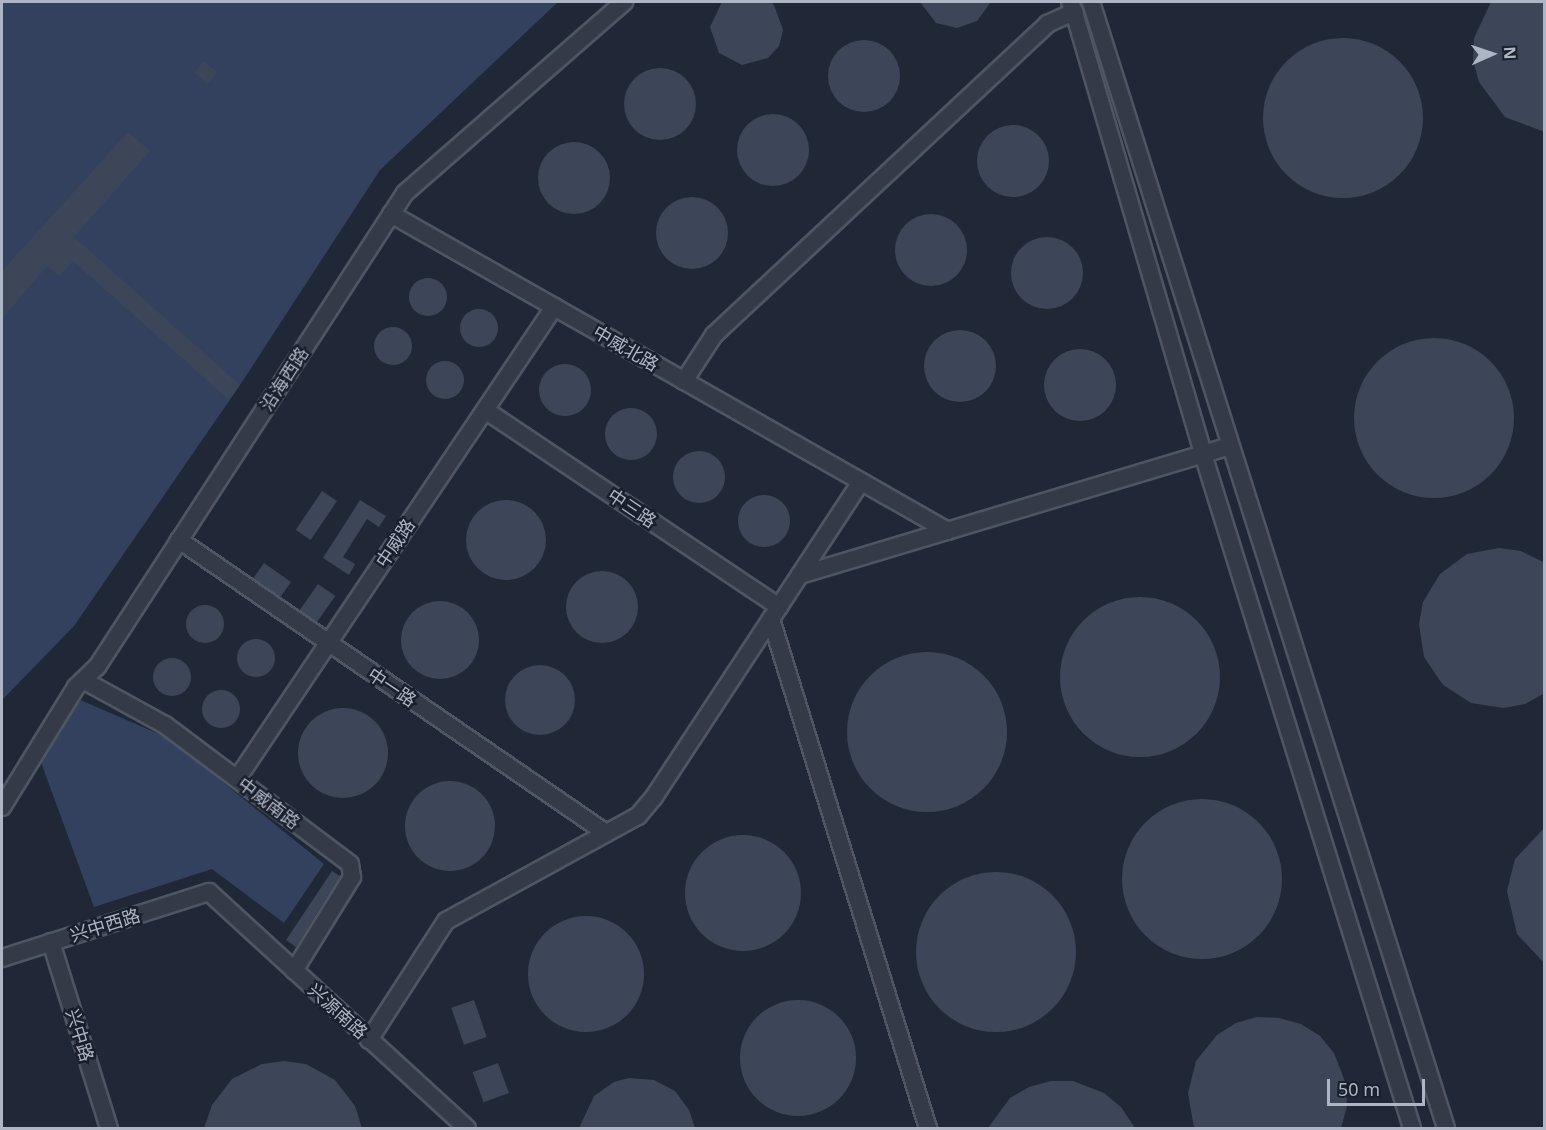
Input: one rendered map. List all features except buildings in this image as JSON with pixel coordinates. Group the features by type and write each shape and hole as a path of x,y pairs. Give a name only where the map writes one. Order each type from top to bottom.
{"lane":[{"name":"沿海西路","path":"2,807 83,680 97,667 405,193 624,2"},
{"path":"1091,2 1228,446 1446,1128"},
{"path":"684,381 714,335 1047,24 1072,7 1203,454 1412,1128"},
{"name":"中威北路","path":"391,214 948,531"},
{"name":"中威路","path":"237,779 554,307"},
{"name":"中三路","path":"485,410 775,613"},
{"path":"800,575 1228,446"},
{"path":"369,1040 446,921 638,816 654,797 861,482"},
{"name":"中一路","path":"179,540 606,833"},
{"path":"775,613 928,1128"},
{"name":"中威南路","path":"83,680 165,725 350,864 352,877 294,971"},
{"name":"兴源南路","path":"209,892 467,1128"},
{"name":"兴中西路","path":"2,958 209,892"},
{"name":"兴中路","path":"51,942 109,1128"}],"water":[{"path":"2,2 558,2 380,170 240,385 74,626 2,700"},
{"path":"78,699 168,738 324,864 284,923 212,869 94,907 39,757"}]}
